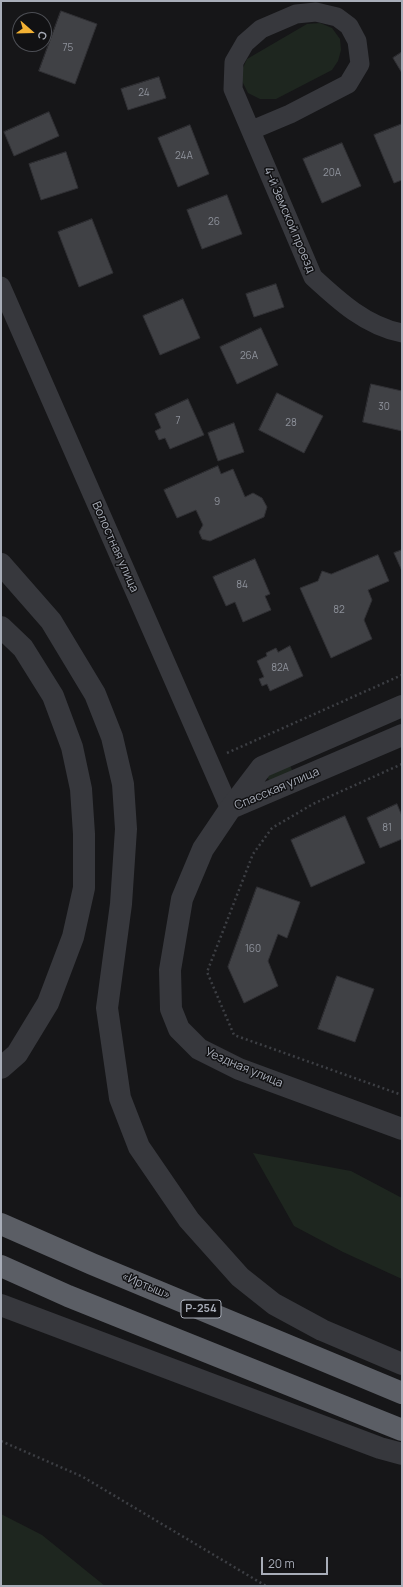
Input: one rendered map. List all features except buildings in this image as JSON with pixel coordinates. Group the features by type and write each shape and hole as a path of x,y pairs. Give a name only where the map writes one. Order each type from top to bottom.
{"highway":[{"name":"«Иртыш»","path":"1,1224 92,1264 402,1394"},
{"path":"1,1266 68,1296 402,1430"}],"street":[{"name":"4-й Земской проезд","path":"252,130 290,114 348,84 360,64 357,41 349,26 337,18 316,12 296,14 261,30 245,43 234,62 233,89 252,130 313,276 337,299 356,314 377,325 402,333"},
{"name":"Волостная улица","path":"1,286 230,809"},
{"path":"1,564 51,621 95,694 112,737 123,784 126,829 121,904 107,1008 120,1098 139,1147 189,1220 240,1277 274,1304 322,1330 402,1364"},
{"path":"1,627 23,648 53,696 72,747 81,789 84,834 84,888 73,937 48,1003 17,1054 1,1068"},
{"name":"Спасская улица","path":"230,809 262,767 402,706"},
{"name":"Спасская улица","path":"230,809 402,735"},
{"name":"Уездная улица","path":"230,809 203,849 182,898 170,970 171,1009 179,1029 199,1049 239,1069 402,1129"},
{"path":"1,1305 373,1445 402,1454"}],"path":[{"path":"209,761 402,675"},
{"path":"402,764 313,804 272,828 253,854 207,972 234,1035 402,1095"},
{"path":"1,1441 83,1477 266,1586"}],"shaded area":[{"path":"320,23 332,28 340,39 341,50 338,61 332,70 276,99 260,99 248,93 242,81 242,70 247,59 307,24"},
{"path":"289,763 294,775 272,782 269,780 267,777"},
{"path":"253,1153 351,1171 402,1198 402,1279 343,1252 294,1226"},
{"path":"1,1514 42,1535 105,1586 1,1586"}]}
